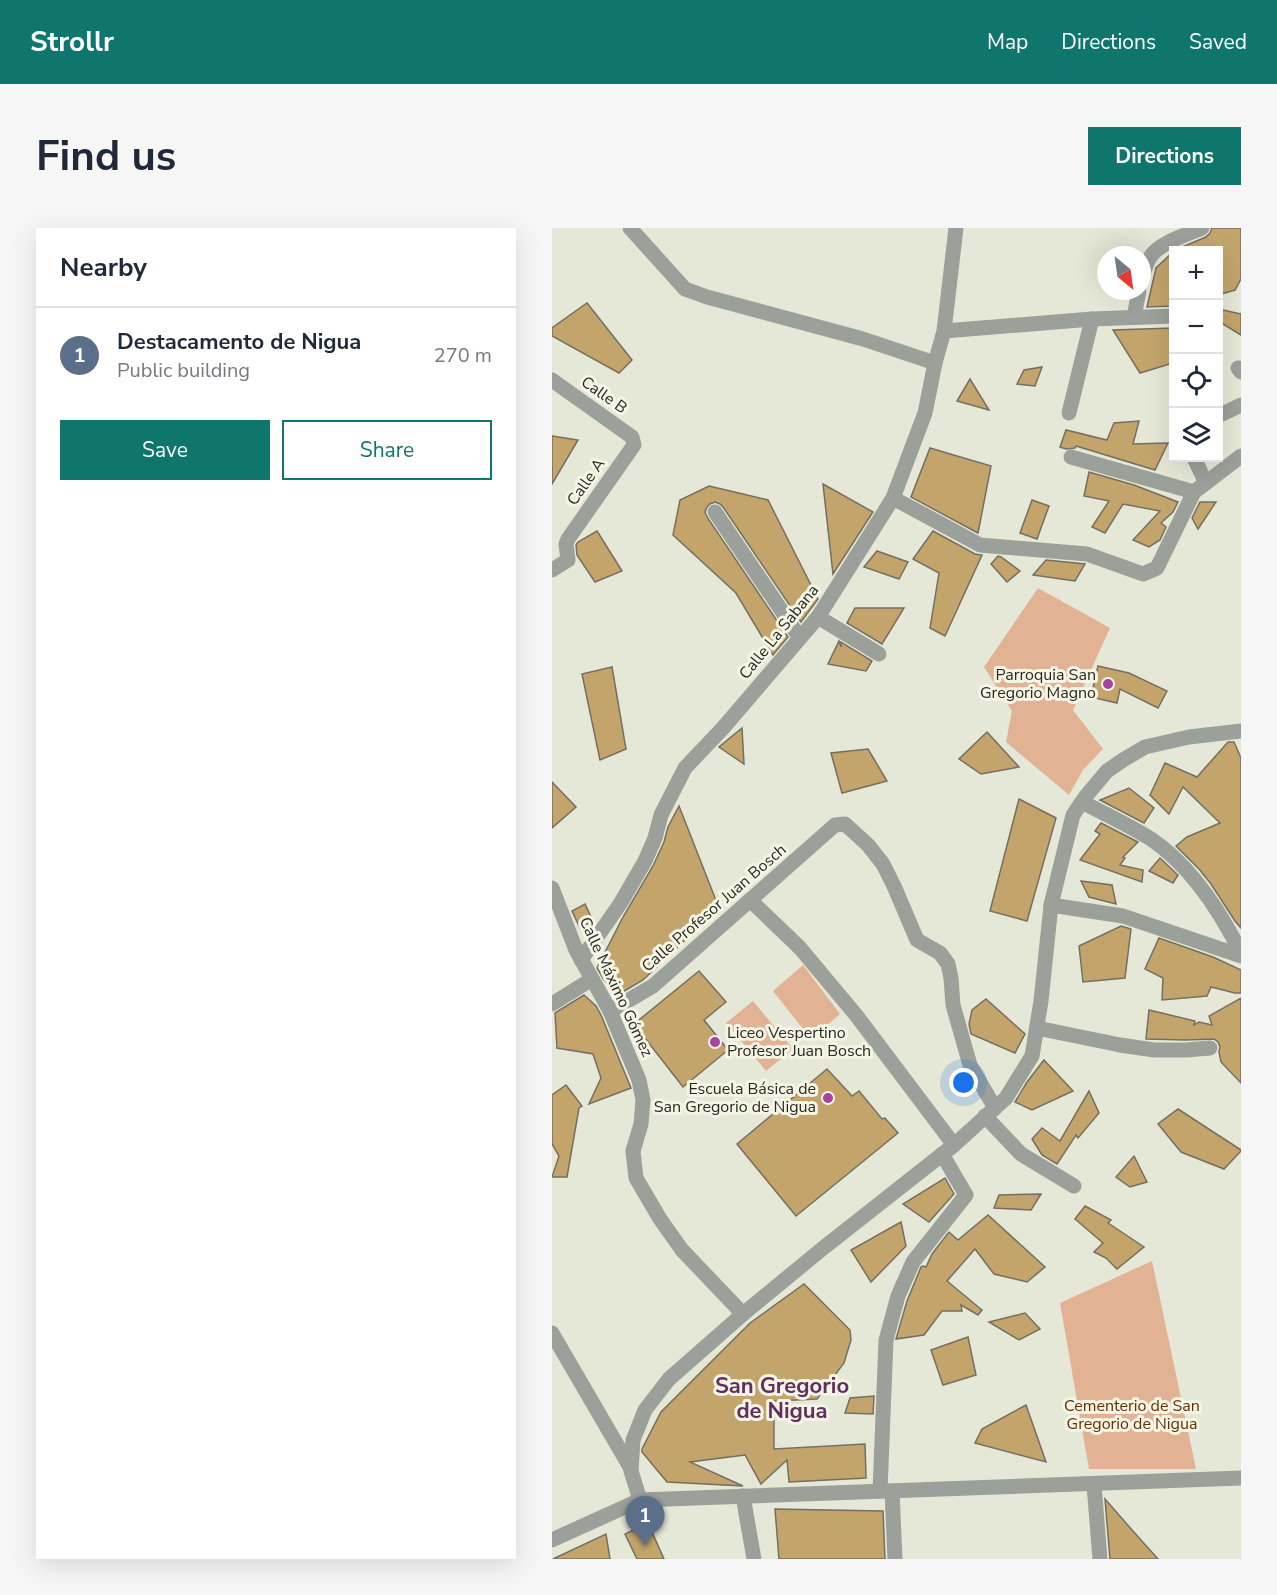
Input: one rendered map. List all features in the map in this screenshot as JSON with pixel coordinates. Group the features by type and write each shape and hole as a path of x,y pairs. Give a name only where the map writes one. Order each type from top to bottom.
{"street":[{"path":"630,228 685,289 863,339 935,363"},
{"name":"Calle La Sabana","path":"581,960 620,904 645,861 661,815 685,768 723,728 818,617 893,498 925,413 944,331 956,228"},
{"path":"1151,255 1156,249 1202,228"},
{"path":"1134,317 1137,300"},
{"path":"944,331 1092,319 1169,316"},
{"path":"1069,413 1092,319"},
{"name":"Calle B","path":"552,380 634,440"},
{"path":"1223,414 1241,405"},
{"name":"Calle A","path":"552,570 568,560 566,544 568,539 634,445 634,440"},
{"path":"893,498 980,544 1087,554 1143,574 1157,568 1200,488 1241,456"},
{"path":"1071,457 1200,488"},
{"path":"1195,462 1200,488"},
{"path":"715,512 800,638"},
{"path":"818,617 879,654"},
{"path":"630,1467 633,1440 645,1410 669,1379 822,1249 948,1150 1006,1098 1032,1056 1051,904 1073,815 1107,771 1145,747 1189,737 1241,731"},
{"path":"1082,802 1143,835 1173,858 1195,880 1228,927 1241,955"},
{"name":"Calle Profesor Juan Bosch","path":"610,1011 653,986 836,825 845,824 868,844 883,864 917,940 940,953 948,964 953,1005 970,1065 990,1112"},
{"name":"Calle Máximo Gómez","path":"552,888 576,950 610,1011 639,1080 644,1100 642,1124 633,1151 636,1178 660,1219 682,1250 743,1314"},
{"path":"750,900 800,948 856,1015 948,1150 966,1195 913,1262 898,1296 886,1340 886,1491 895,1559"},
{"path":"1051,904 1123,916 1241,955"},
{"path":"552,1004 592,979"},
{"path":"1037,1028 1154,1050 1210,1048"},
{"path":"990,1112 1021,1154 1074,1186"},
{"path":"552,1333 630,1467 640,1500"},
{"path":"552,1540 640,1500 1241,1478"},
{"path":"1094,1485 1100,1559"},
{"path":"742,1496 754,1559"}],"green space":[{"path":"1038,588 1110,628 1073,710 1103,749 1083,770 1069,795 1006,742 1012,711 984,667"},
{"path":"803,965 840,1014 811,1039 773,991"},
{"path":"753,1001 793,1049 766,1071 726,1023"},
{"name":"Cementerio de San Gregorio de Nigua","path":"1152,1261 1196,1469 1089,1469 1060,1303"}],"building":[{"path":"1212,228 1241,228 1241,279 1235,290 1223,294 1223,246 1185,246 1210,233"},
{"path":"1169,256 1169,306 1147,307 1149,300 1151,300 1156,268"},
{"path":"587,303 632,360 619,373 552,336 552,328"},
{"path":"1223,310 1241,314 1241,335 1223,324"},
{"path":"1169,328 1169,364 1140,373 1113,330"},
{"path":"1042,367 1035,386 1017,384 1024,370"},
{"path":"970,379 989,410 957,401"},
{"path":"1139,421 1133,444 1168,443 1155,470 1076,446 1066,449 1060,447 1066,430 1107,440 1114,423"},
{"path":"552,436 578,440 552,484"},
{"path":"930,448 991,466 978,533 911,497"},
{"path":"1089,472 1134,485 1178,502 1173,512 1161,523 1166,527 1160,540 1149,547 1133,540 1160,511 1123,504 1105,533 1092,527 1109,501 1084,496"},
{"path":"823,484 873,512 833,574"},
{"path":"709,486 768,500 818,599 801,622 723,507 715,502 707,507 705,512 707,517 788,637 773,655 736,593 673,535 680,500"},
{"path":"1032,500 1049,506 1037,539 1020,533"},
{"path":"1200,502 1216,502 1198,529 1192,518"},
{"path":"597,531 622,571 595,582 577,555 576,545"},
{"path":"933,531 975,554 982,555 945,636 930,628 939,573 913,559"},
{"path":"877,551 908,562 899,579 864,567"},
{"path":"998,556 1020,571 1007,582 991,564"},
{"path":"1046,560 1085,564 1075,581 1033,575"},
{"path":"855,608 904,608 882,644 847,623"},
{"path":"839,641 841,647 841,642 872,661 866,671 828,664"},
{"path":"1098,666 1129,673 1167,691 1158,708 1120,689 1117,703 1091,697"},
{"path":"612,667 626,749 600,760 582,674"},
{"path":"742,728 744,764 719,747"},
{"path":"987,732 1019,767 981,774 959,759"},
{"path":"1228,742 1234,742 1241,758 1241,928 1211,884 1176,846 1187,837 1220,823 1183,787 1169,814 1150,795 1165,763 1197,777"},
{"path":"868,749 887,781 842,793 831,753"},
{"path":"552,782 576,807 552,828"},
{"path":"1129,788 1154,808 1144,823 1100,800"},
{"path":"1019,799 1056,818 1027,921 990,911"},
{"path":"679,806 719,908 643,980 621,993 604,980 597,968 653,866"},
{"path":"1101,823 1138,842 1123,857 1125,858 1120,865 1143,870 1142,882 1080,860 1100,834 1095,831"},
{"path":"1160,858 1178,875 1173,883 1149,871"},
{"path":"1081,881 1112,885 1116,904 1089,897"},
{"path":"585,904 593,921 580,928 572,911"},
{"path":"1121,926 1131,929 1125,978 1083,982 1079,946"},
{"path":"1159,938 1213,957 1241,970 1241,993 1211,987 1207,996 1162,1000 1163,978 1145,969"},
{"path":"699,971 726,1002 704,1020 728,1050 683,1087 634,1024"},
{"path":"584,995 596,1006 601,1015 631,1088 589,1104 601,1078 593,1054 557,1048 555,1013"},
{"path":"1241,998 1241,1083 1221,1062 1220,1047 1214,1039 1146,1039 1149,1010 1195,1021 1194,1025 1199,1022 1212,1025 1209,1016"},
{"path":"986,999 1025,1034 1015,1053 971,1034 969,1024 972,1010"},
{"path":"1044,1060 1073,1091 1032,1110 1015,1102"},
{"path":"827,1069 852,1096 859,1091 882,1119 885,1118 898,1133 796,1216 737,1144"},
{"path":"566,1085 582,1106 579,1108 567,1177 552,1177 559,1156 552,1144 552,1095"},
{"path":"1089,1091 1099,1113 1078,1138 1076,1135 1057,1164 1042,1155 1032,1139 1042,1128 1060,1141"},
{"path":"1178,1109 1241,1151 1224,1169 1181,1152 1158,1124"},
{"path":"1134,1156 1147,1182 1130,1187 1116,1177"},
{"path":"945,1178 954,1194 929,1222 903,1204"},
{"path":"1041,1194 1031,1210 994,1208 999,1195"},
{"path":"1085,1206 1111,1220 1108,1223 1144,1247 1117,1269 1106,1258 1094,1252 1103,1243 1075,1219"},
{"path":"988,1215 1045,1267 1027,1282 994,1274 975,1249 947,1281 982,1310 978,1315 961,1305 962,1311 942,1311 924,1335 896,1339 907,1301 921,1267 926,1267 932,1254 949,1232 958,1240"},
{"path":"901,1222 906,1246 871,1282 851,1250"},
{"path":"804,1284 850,1330 851,1340 844,1363 817,1399 774,1401 774,1449 865,1444 866,1478 789,1482 787,1460 761,1484 745,1455 690,1462 743,1486 667,1482 642,1452 661,1412 750,1323"},
{"path":"1025,1313 1040,1329 1019,1340 989,1322"},
{"path":"968,1337 976,1375 943,1385 931,1350"},
{"path":"874,1396 873,1414 845,1413 850,1398"},
{"path":"1026,1405 1046,1462 975,1443 982,1429"},
{"path":"1105,1499 1132,1530 1158,1559 1110,1559"},
{"path":"775,1509 883,1511 885,1559 779,1559"},
{"path":"648,1523 664,1559 637,1559 625,1534"},
{"path":"606,1534 610,1559 553,1559"}],"place":[{"name":"Parroquia San Gregorio Magno","path":"1108,684"},
{"name":"Liceo Vespertino Profesor Juan Bosch","path":"715,1042"},
{"name":"Escuela Básica de San Gregorio de Nigua","path":"828,1098"},
{"name":"Destacamento de Nigua","path":"645,1546"}],"district":[{"name":"San Gregorio de Nigua","path":"782,1398"}]}
